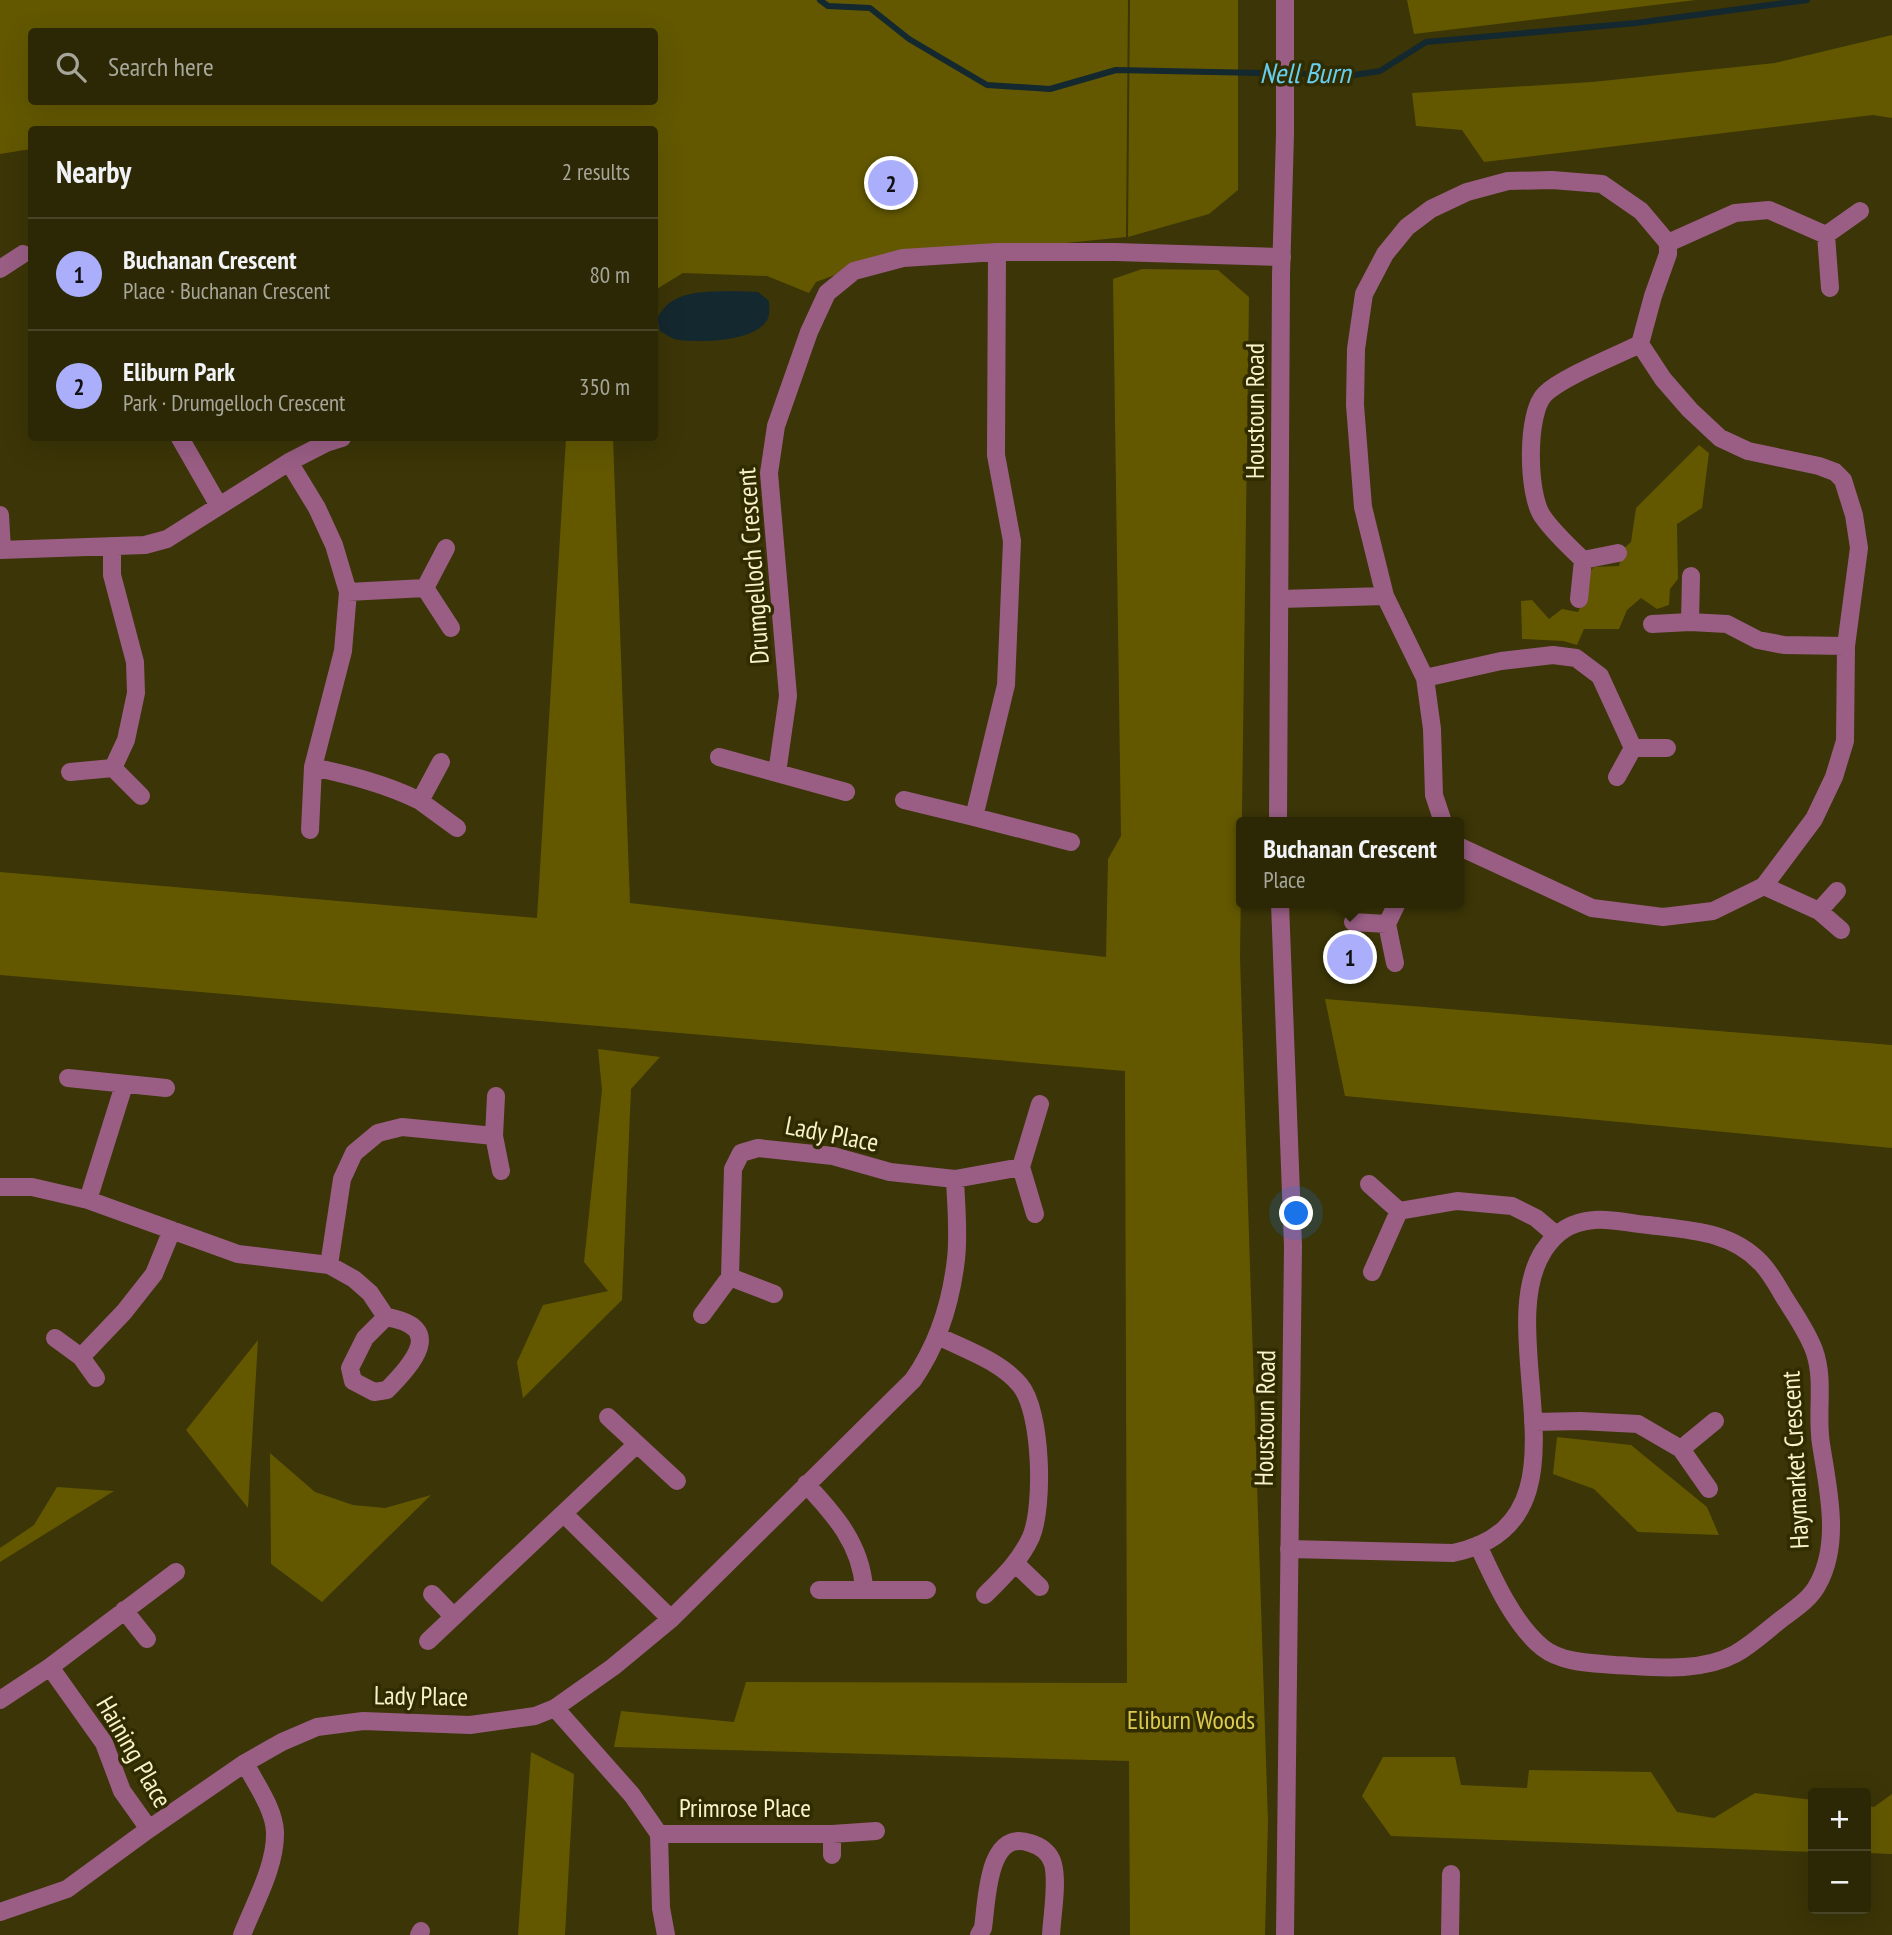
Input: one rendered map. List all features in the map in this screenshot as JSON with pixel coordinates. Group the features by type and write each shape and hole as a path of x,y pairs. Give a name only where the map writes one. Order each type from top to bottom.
{"street":[{"name":"Houstoun Road","path":"1278,817 1285,7"},
{"path":"1441,817 1434,795 1432,729 1425,678 1385,596 1363,507 1355,405 1356,349 1364,294 1385,254 1407,227 1430,209 1467,192 1508,181 1552,180 1602,184 1641,211 1668,243 1668,254 1640,344 1663,379 1720,439 1748,451 1818,466 1835,472 1843,480 1854,515 1859,548 1846,646 1845,741 1834,777 1814,819 1765,886 1713,911 1663,917 1592,908 1464,849"},
{"path":"1668,243 1735,213 1769,211 1826,235"},
{"path":"1826,235 1860,211"},
{"path":"1826,235 1830,288"},
{"name":"Drumgelloch Crescent","path":"777,773 788,696 769,473 776,426 809,332 827,293 854,271 903,258 997,252 1282,257"},
{"path":"974,817 1006,685 1012,541 996,455 997,252"},
{"path":"0,269 23,254"},
{"path":"1579,599 1583,561 1541,516 1531,482 1533,422 1543,395 1564,381 1640,344"},
{"path":"182,441 219,506"},
{"path":"0,515 1,550 145,545 167,539 289,462 332,441"},
{"path":"289,462 317,508 334,545 348,592 343,651 313,767 310,830"},
{"path":"112,545 111,575 135,662 136,693 126,740 113,768"},
{"path":"425,588 446,548"},
{"path":"1583,561 1618,553"},
{"path":"1690,622 1691,576"},
{"path":"348,592 425,588"},
{"path":"425,588 451,628"},
{"path":"1280,599 1385,596"},
{"path":"1652,624 1727,624 1758,640 1784,645 1846,646"},
{"path":"1425,678 1501,661 1553,656 1576,658 1600,676 1633,748"},
{"path":"1633,748 1667,748"},
{"path":"1617,777 1633,748"},
{"path":"719,757 846,792"},
{"path":"420,801 441,762"},
{"path":"313,767 346,774 401,792 420,801 457,828"},
{"path":"70,772 113,768"},
{"path":"113,768 141,796"},
{"path":"904,800 1072,842"},
{"path":"1765,886 1819,911 1841,930"},
{"path":"1819,911 1837,891"},
{"name":"Houstoun Road","path":"1280,908 1293,1246 1285,1935"},
{"path":"1395,908 1387,925 1395,963"},
{"path":"1353,922 1387,925"},
{"path":"68,1079 166,1088"},
{"path":"88,1200 124,1085"},
{"path":"496,1096 494,1136 501,1171"},
{"path":"1035,1214 1021,1167 1040,1104"},
{"path":"329,1265 342,1179 354,1153 378,1133 402,1127 494,1136"},
{"name":"Lady Place","path":"730,1277 733,1169 741,1153 758,1148 833,1156 891,1172 956,1179 1021,1167"},
{"name":"Lady Place","path":"0,1912 68,1889 245,1763 282,1742 317,1727 363,1721 470,1725 535,1716 555,1708 612,1667 671,1619 913,1380 930,1356 938,1336 956,1258 956,1179"},
{"path":"1369,1184 1399,1211"},
{"path":"0,1187 32,1186 88,1200 238,1254 329,1265 354,1279 370,1293 386,1317"},
{"path":"1289,1549 1453,1553 1478,1545 1502,1531 1520,1507 1531,1479 1534,1422 1527,1297 1536,1262 1555,1234 1536,1218 1512,1206 1457,1201 1399,1211"},
{"path":"1372,1272 1399,1211"},
{"name":"Haymarket Crescent","path":"1478,1545 1501,1594 1544,1649 1571,1660 1673,1668 1706,1663 1733,1655 1806,1601 1818,1585 1832,1548 1829,1493 1818,1430 1820,1382 1815,1350 1763,1265 1745,1248 1724,1237 1687,1229 1595,1220 1573,1225 1555,1234"},
{"path":"81,1357 124,1312 154,1273 172,1230"},
{"path":"702,1315 730,1277 774,1294"},
{"path":"938,1336 1001,1367 1022,1386 1033,1410 1038,1439 1038,1494 1032,1534 1016,1564 985,1595"},
{"path":"55,1338 81,1357 96,1378"},
{"path":"608,1417 677,1481"},
{"path":"1681,1449 1715,1421"},
{"path":"1534,1422 1638,1424 1681,1449 1709,1489"},
{"path":"428,1641 636,1444"},
{"path":"806,1484 835,1516 848,1536 863,1572 864,1588"},
{"path":"565,1514 671,1619"},
{"path":"1016,1564 1040,1587"},
{"path":"0,1700 50,1667 176,1572"},
{"path":"819,1590 927,1590"},
{"path":"432,1594 453,1616"},
{"path":"124,1611 147,1639"},
{"name":"Haining Place","path":"50,1667 104,1743 122,1791 149,1829"},
{"name":"Primrose Place","path":"555,1708 632,1795 659,1834 661,1908 666,1935"},
{"path":"242,1935 270,1864 275,1831 268,1807 245,1763"},
{"name":"Primrose Place","path":"659,1834 832,1834 876,1831"},
{"name":"Primrose Place","path":"832,1834 832,1855"},
{"path":"979,1935 983,1928 995,1857 1009,1844 1020,1839 1042,1847 1053,1863 1051,1935"},
{"path":"1450,1935 1451,1874"}],"green space":[{"path":"0,0 1128,0 1126,237 868,263 816,282 809,293 767,276 683,273 658,288 658,126 28,126 28,149 0,154"},
{"path":"1130,0 1238,0 1238,190 1209,214 1128,237"},
{"path":"1407,0 1696,0 1414,34"},
{"path":"1892,35 1892,118 1873,115 1484,162 1462,130 1416,126 1412,93 1592,82 1775,63"},
{"name":"Eliburn Woods","path":"1142,269 1218,270 1249,297 1242,817 1236,817 1236,908 1241,908 1240,958 1268,1822 1265,1935 1130,1935 1129,1761 614,1747 621,1711 734,1722 746,1682 1127,1683 1125,1071 0,975 0,872 537,918 566,441 613,441 630,903 1106,957 1108,859 1121,836 1113,279"},
{"path":"1699,445 1709,453 1702,508 1677,524 1678,579 1670,589 1669,605 1657,609 1641,598 1627,610 1619,629 1584,629 1577,645 1563,641 1522,639 1521,601 1532,600 1549,619 1562,609 1578,612 1588,577 1594,567 1619,566 1623,549 1631,542 1636,508"},
{"path":"1325,999 1892,1045 1892,1148 1345,1096"},
{"path":"598,1049 660,1057 631,1089 622,1300 523,1398 517,1362 543,1305 608,1291 584,1262 602,1090"},
{"path":"258,1340 248,1508 186,1430"},
{"path":"1557,1437 1631,1445 1707,1507 1719,1535 1638,1532 1594,1489 1553,1474"},
{"path":"270,1453 315,1492 353,1505 385,1508 431,1495 322,1602 271,1564"},
{"path":"57,1487 114,1491 0,1562 0,1548 34,1525"},
{"path":"531,1752 574,1774 565,1935 518,1935"},
{"path":"1383,1757 1455,1757 1461,1785 1527,1788 1529,1770 1651,1772 1677,1812 1714,1818 1755,1793 1808,1799 1808,1852 1391,1836 1362,1796"},
{"path":"1892,1794 1892,1854 1871,1853 1871,1807"}],"water":[{"path":"758,292 769,301 769,316 763,326 754,332 729,339 677,340 660,331 658,317 671,302 690,294"}],"waterway":[{"name":"Nell Burn","path":"820,0 828,6 870,8 909,39 987,85 1050,89 1116,70 1354,75 1380,71 1426,42 1636,23 1807,0"}],"place":[{"name":"Eliburn Park","path":"891,183"},
{"name":"Buchanan Crescent","path":"1350,957"}]}
